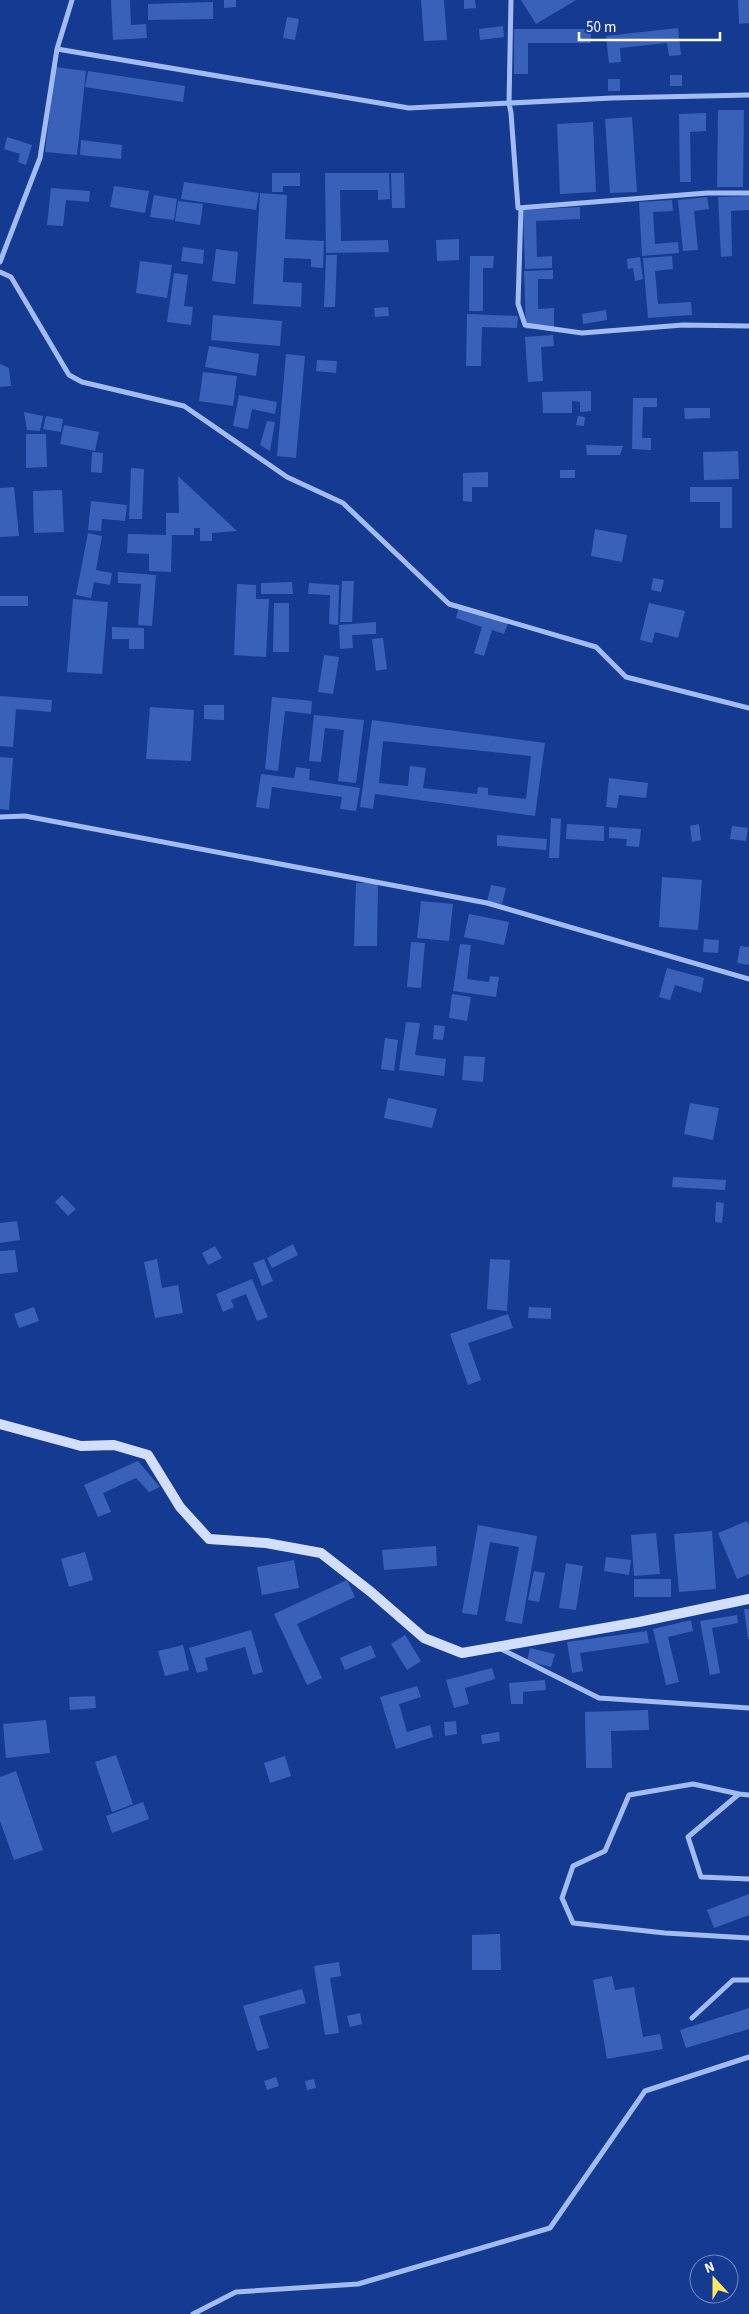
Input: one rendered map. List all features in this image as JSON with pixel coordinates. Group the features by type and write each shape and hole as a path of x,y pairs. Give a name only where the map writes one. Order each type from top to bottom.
{"street":[{"path":"0,262 40,158 57,48 72,0"},
{"path":"511,0 509,103 518,208 707,193 749,193"},
{"path":"57,48 409,108 612,98 749,95"},
{"path":"521,208 518,304 526,325 582,333 683,325 749,326"},
{"path":"0,272 11,276 69,375 82,382 184,406 287,477 343,503 449,604 596,647 626,676 749,708"},
{"path":"0,817 25,816 487,903 749,979"},
{"path":"0,1424 81,1446 114,1445 148,1455 180,1507 209,1539 266,1544 321,1553 372,1592 424,1638 462,1653 638,1622 749,1599"},
{"path":"496,1647 599,1698 749,1708"},
{"path":"749,1795 693,1784 630,1795 605,1851 573,1866 562,1898 573,1923 665,1933 749,1938"},
{"path":"739,1794 688,1837 702,1877 749,1879"},
{"path":"692,2018 733,1980 749,1980"},
{"path":"193,2314 236,2292 358,2284 550,2228 645,2091 749,2057"}],"building":[{"path":"111,0 130,0 131,25 146,24 147,38 113,40"},
{"path":"224,0 236,0 236,7 224,8"},
{"path":"421,0 444,0 447,40 424,41"},
{"path":"464,0 475,0 476,8 464,9"},
{"path":"521,0 576,0 536,24"},
{"path":"738,0 749,0 749,23 739,24"},
{"path":"213,2 213,19 148,20 148,4"},
{"path":"287,17 299,19 295,40 283,38"},
{"path":"503,26 504,37 480,40 479,29"},
{"path":"678,28 681,55 669,56 667,43 620,48 621,62 609,63 606,36"},
{"path":"514,29 591,29 591,43 528,43 528,74 514,74"},
{"path":"55,67 86,71 77,155 45,152"},
{"path":"88,71 185,86 183,102 85,87"},
{"path":"670,75 682,75 682,86 670,86"},
{"path":"608,79 620,79 620,91 608,91"},
{"path":"718,110 744,110 743,187 717,187"},
{"path":"706,113 706,131 690,132 691,182 680,182 679,114"},
{"path":"632,117 637,192 610,193 605,119"},
{"path":"593,122 596,192 560,194 557,124"},
{"path":"7,137 32,145 26,165 18,162 20,154 4,149"},
{"path":"81,140 122,145 121,159 80,155"},
{"path":"272,173 300,173 300,186 283,186 283,192 272,192"},
{"path":"325,173 389,173 390,199 378,200 378,190 340,190 341,241 388,240 389,252 326,253"},
{"path":"391,173 404,173 405,208 392,208"},
{"path":"184,182 259,193 256,210 181,199"},
{"path":"114,186 149,191 145,213 110,207"},
{"path":"51,188 90,191 89,202 66,200 63,226 47,225"},
{"path":"260,193 287,195 285,239 324,241 323,268 311,267 311,259 284,258 283,282 302,283 301,307 253,304"},
{"path":"154,195 177,199 174,220 150,217"},
{"path":"749,196 749,210 731,211 732,256 721,257 718,197"},
{"path":"707,197 709,209 694,211 698,250 683,251 678,200"},
{"path":"672,200 673,211 653,212 655,244 678,242 679,253 642,256 639,202"},
{"path":"178,201 203,204 200,225 175,221"},
{"path":"580,207 580,219 536,221 537,257 552,256 552,268 525,269 523,210"},
{"path":"459,239 459,260 437,261 436,240"},
{"path":"183,247 204,250 203,264 181,261"},
{"path":"216,249 238,252 235,284 212,281"},
{"path":"326,255 337,255 335,307 324,307"},
{"path":"470,256 494,256 493,268 483,268 483,311 469,311"},
{"path":"672,256 673,269 655,271 658,304 691,302 692,315 648,318 643,258"},
{"path":"640,257 643,279 635,281 633,268 628,269 627,259"},
{"path":"140,261 172,265 167,298 136,293"},
{"path":"553,270 553,279 538,279 538,309 554,308 554,328 526,329 524,271"},
{"path":"174,273 188,275 184,306 193,307 191,325 167,322"},
{"path":"388,307 389,316 375,317 374,308"},
{"path":"606,310 607,320 583,324 582,314"},
{"path":"467,314 518,316 517,328 482,327 481,366 466,366"},
{"path":"213,315 282,321 280,346 211,340"},
{"path":"553,335 554,346 541,347 543,381 528,382 525,337"},
{"path":"209,346 259,354 256,376 205,367"},
{"path":"286,354 305,356 296,458 277,456"},
{"path":"317,360 337,361 336,373 316,371"},
{"path":"0,364 9,368 11,386 0,387"},
{"path":"203,372 237,376 233,406 199,401"},
{"path":"591,391 591,411 580,412 580,402 572,401 572,413 543,413 542,392"},
{"path":"239,395 277,402 275,414 252,409 248,429 233,426"},
{"path":"633,398 657,398 657,407 643,407 642,438 651,438 651,450 632,449"},
{"path":"684,408 710,408 710,418 685,419"},
{"path":"24,412 43,416 40,431 27,430"},
{"path":"46,416 63,419 61,432 43,429"},
{"path":"578,416 585,417 584,426 576,425"},
{"path":"267,421 275,422 270,451 260,445"},
{"path":"64,425 99,432 95,451 60,444"},
{"path":"26,434 46,434 47,467 26,468"},
{"path":"586,445 623,446 620,455 587,455"},
{"path":"738,451 739,479 704,480 703,452"},
{"path":"92,452 103,453 102,473 91,472"},
{"path":"131,468 144,469 142,519 129,519"},
{"path":"560,470 575,470 575,478 560,478"},
{"path":"488,472 488,487 472,487 472,502 463,501 463,473"},
{"path":"178,476 237,531 212,533 212,541 200,541 200,528 194,528 194,535 172,535 171,572 149,571 149,554 127,553 128,534 166,535 166,513 179,513"},
{"path":"14,487 19,536 0,537 0,488"},
{"path":"690,487 732,487 732,528 720,528 720,502 690,502"},
{"path":"62,490 64,532 34,533 33,491"},
{"path":"91,501 127,505 125,521 102,519 101,531 88,530"},
{"path":"595,529 627,535 622,562 591,556"},
{"path":"88,533 102,536 96,570 112,573 110,585 94,582 91,598 76,595"},
{"path":"118,572 156,575 152,626 138,625 141,584 118,583"},
{"path":"653,578 664,580 661,592 651,590"},
{"path":"342,581 354,581 352,622 340,622"},
{"path":"292,582 293,594 261,594 261,583"},
{"path":"309,583 339,585 338,625 329,624 330,595 308,594"},
{"path":"237,584 256,585 256,599 269,599 266,657 234,655"},
{"path":"0,596 28,596 28,606 0,606"},
{"path":"73,599 108,602 102,674 67,672"},
{"path":"274,603 289,603 289,652 273,652"},
{"path":"649,603 685,611 678,638 655,632 652,643 640,640"},
{"path":"459,607 508,623 504,634 492,630 484,656 474,653 482,627 456,618"},
{"path":"376,622 376,634 352,635 353,648 340,649 339,625"},
{"path":"112,627 144,628 144,649 129,649 129,639 112,639"},
{"path":"383,638 387,669 376,671 372,639"},
{"path":"324,655 339,657 333,694 318,692"},
{"path":"0,696 52,700 51,712 16,709 13,747 0,746"},
{"path":"272,697 312,701 311,714 285,711 278,771 265,769"},
{"path":"204,705 224,705 224,720 204,719"},
{"path":"150,707 194,710 191,761 146,759"},
{"path":"314,715 364,720 356,783 338,781 344,730 325,728 321,762 309,761"},
{"path":"372,720 545,743 535,816 375,794 373,809 360,807","holes":["383,741 531,756 526,799 488,795 488,788 478,787 477,794 423,788 426,768 410,766 408,786 379,783"]},
{"path":"0,757 13,758 9,810 0,809"},
{"path":"296,767 310,769 309,780 360,788 356,811 340,809 342,797 272,787 269,809 256,807 261,774 294,778"},
{"path":"609,778 648,783 646,798 619,795 617,808 606,807"},
{"path":"551,818 561,819 559,858 549,858"},
{"path":"567,824 604,826 604,841 566,839"},
{"path":"699,824 701,840 692,842 690,826"},
{"path":"732,826 748,828 746,841 730,839"},
{"path":"609,827 641,829 639,847 626,846 627,839 609,838"},
{"path":"497,835 547,839 546,850 497,846"},
{"path":"662,877 702,880 698,930 659,927"},
{"path":"356,883 378,883 377,946 354,946"},
{"path":"491,885 506,888 502,904 487,902"},
{"path":"421,901 453,904 449,941 417,938"},
{"path":"469,914 509,922 504,945 464,937"},
{"path":"704,939 719,940 718,953 703,952"},
{"path":"411,942 425,943 421,988 407,987"},
{"path":"460,944 471,945 467,979 489,982 490,976 499,977 496,997 453,991"},
{"path":"740,946 749,947 749,965 737,963"},
{"path":"667,968 704,978 701,993 675,985 670,1000 659,997"},
{"path":"452,994 471,997 467,1021 449,1018"},
{"path":"406,1022 420,1023 415,1055 446,1059 444,1076 399,1070"},
{"path":"434,1025 445,1026 443,1040 433,1039"},
{"path":"385,1038 398,1040 394,1071 381,1069"},
{"path":"464,1056 485,1057 483,1082 462,1080"},
{"path":"388,1098 437,1109 432,1128 384,1118"},
{"path":"690,1103 719,1108 713,1140 684,1134"},
{"path":"673,1177 726,1180 725,1190 672,1187"},
{"path":"62,1195 76,1209 68,1216 55,1202"},
{"path":"716,1202 724,1203 722,1223 715,1222"},
{"path":"17,1221 20,1240 0,1243 0,1223"},
{"path":"293,1244 298,1255 272,1268 267,1258"},
{"path":"215,1246 222,1258 208,1265 202,1253"},
{"path":"15,1250 18,1272 0,1274 0,1251"},
{"path":"157,1259 162,1288 178,1285 183,1313 155,1318 144,1262"},
{"path":"264,1259 273,1281 262,1286 253,1263"},
{"path":"490,1259 510,1260 507,1311 487,1309"},
{"path":"252,1279 268,1317 257,1321 246,1294 231,1300 234,1307 223,1312 216,1294"},
{"path":"34,1307 39,1321 19,1328 14,1314"},
{"path":"529,1307 551,1308 551,1319 528,1318"},
{"path":"508,1314 513,1328 468,1343 481,1380 468,1385 450,1334"},
{"path":"138,1461 160,1487 149,1492 136,1478 103,1493 111,1512 98,1517 84,1485"},
{"path":"747,1521 749,1526 749,1574 737,1579 718,1533"},
{"path":"478,1525 537,1536 522,1624 505,1621 519,1547 490,1542 477,1615 462,1613"},
{"path":"712,1531 716,1589 679,1592 674,1534"},
{"path":"656,1533 660,1574 634,1576 631,1535"},
{"path":"436,1546 437,1566 384,1570 382,1550"},
{"path":"85,1552 93,1580 69,1587 61,1559"},
{"path":"606,1557 631,1560 629,1575 604,1571"},
{"path":"294,1560 299,1588 262,1595 257,1567"},
{"path":"566,1563 583,1566 576,1610 559,1608"},
{"path":"534,1571 545,1573 539,1602 528,1600"},
{"path":"634,1579 671,1579 671,1597 634,1597"},
{"path":"347,1580 355,1597 297,1624 322,1678 307,1685 274,1614"},
{"path":"744,1609 749,1609 749,1639 748,1639"},
{"path":"737,1615 738,1623 712,1628 720,1673 710,1675 700,1621"},
{"path":"691,1620 693,1631 668,1637 679,1682 666,1685 653,1629"},
{"path":"251,1630 263,1672 253,1675 245,1647 205,1658 208,1670 197,1673 189,1648"},
{"path":"647,1631 649,1643 580,1653 583,1671 572,1673 567,1642"},
{"path":"405,1635 421,1661 407,1670 391,1644"},
{"path":"183,1645 189,1670 165,1676 158,1651"},
{"path":"371,1645 376,1657 345,1670 340,1658"},
{"path":"530,1648 555,1654 551,1667 527,1661"},
{"path":"492,1668 495,1679 465,1688 469,1704 454,1708 446,1680"},
{"path":"545,1680 546,1690 523,1692 523,1704 511,1704 509,1683"},
{"path":"417,1686 421,1697 399,1704 407,1732 430,1725 433,1737 396,1749 380,1697"},
{"path":"95,1696 96,1708 70,1710 69,1697"},
{"path":"648,1710 649,1730 611,1731 612,1768 586,1768 585,1712"},
{"path":"46,1720 50,1753 6,1758 3,1724"},
{"path":"456,1721 457,1734 445,1736 444,1722"},
{"path":"499,1732 500,1741 482,1744 481,1735"},
{"path":"116,1755 133,1804 112,1812 95,1762"},
{"path":"285,1756 291,1776 270,1783 264,1763"},
{"path":"16,1771 43,1850 14,1860 0,1821 0,1777"},
{"path":"143,1802 149,1819 112,1833 106,1816"},
{"path":"749,1894 749,1915 714,1928 707,1910"},
{"path":"500,1934 501,1970 472,1970 472,1935"},
{"path":"339,1962 341,1976 330,1978 339,2033 325,2035 314,1966"},
{"path":"612,1976 615,1990 634,1987 643,2037 660,2034 663,2049 607,2059 593,1980"},
{"path":"302,1989 306,2003 259,2016 269,2048 257,2051 243,2006"},
{"path":"749,2008 749,2029 686,2048 680,2030"},
{"path":"360,2013 362,2024 350,2027 347,2016"},
{"path":"276,2077 279,2086 267,2090 264,2081"},
{"path":"314,2079 316,2088 307,2090 305,2081"}]}
